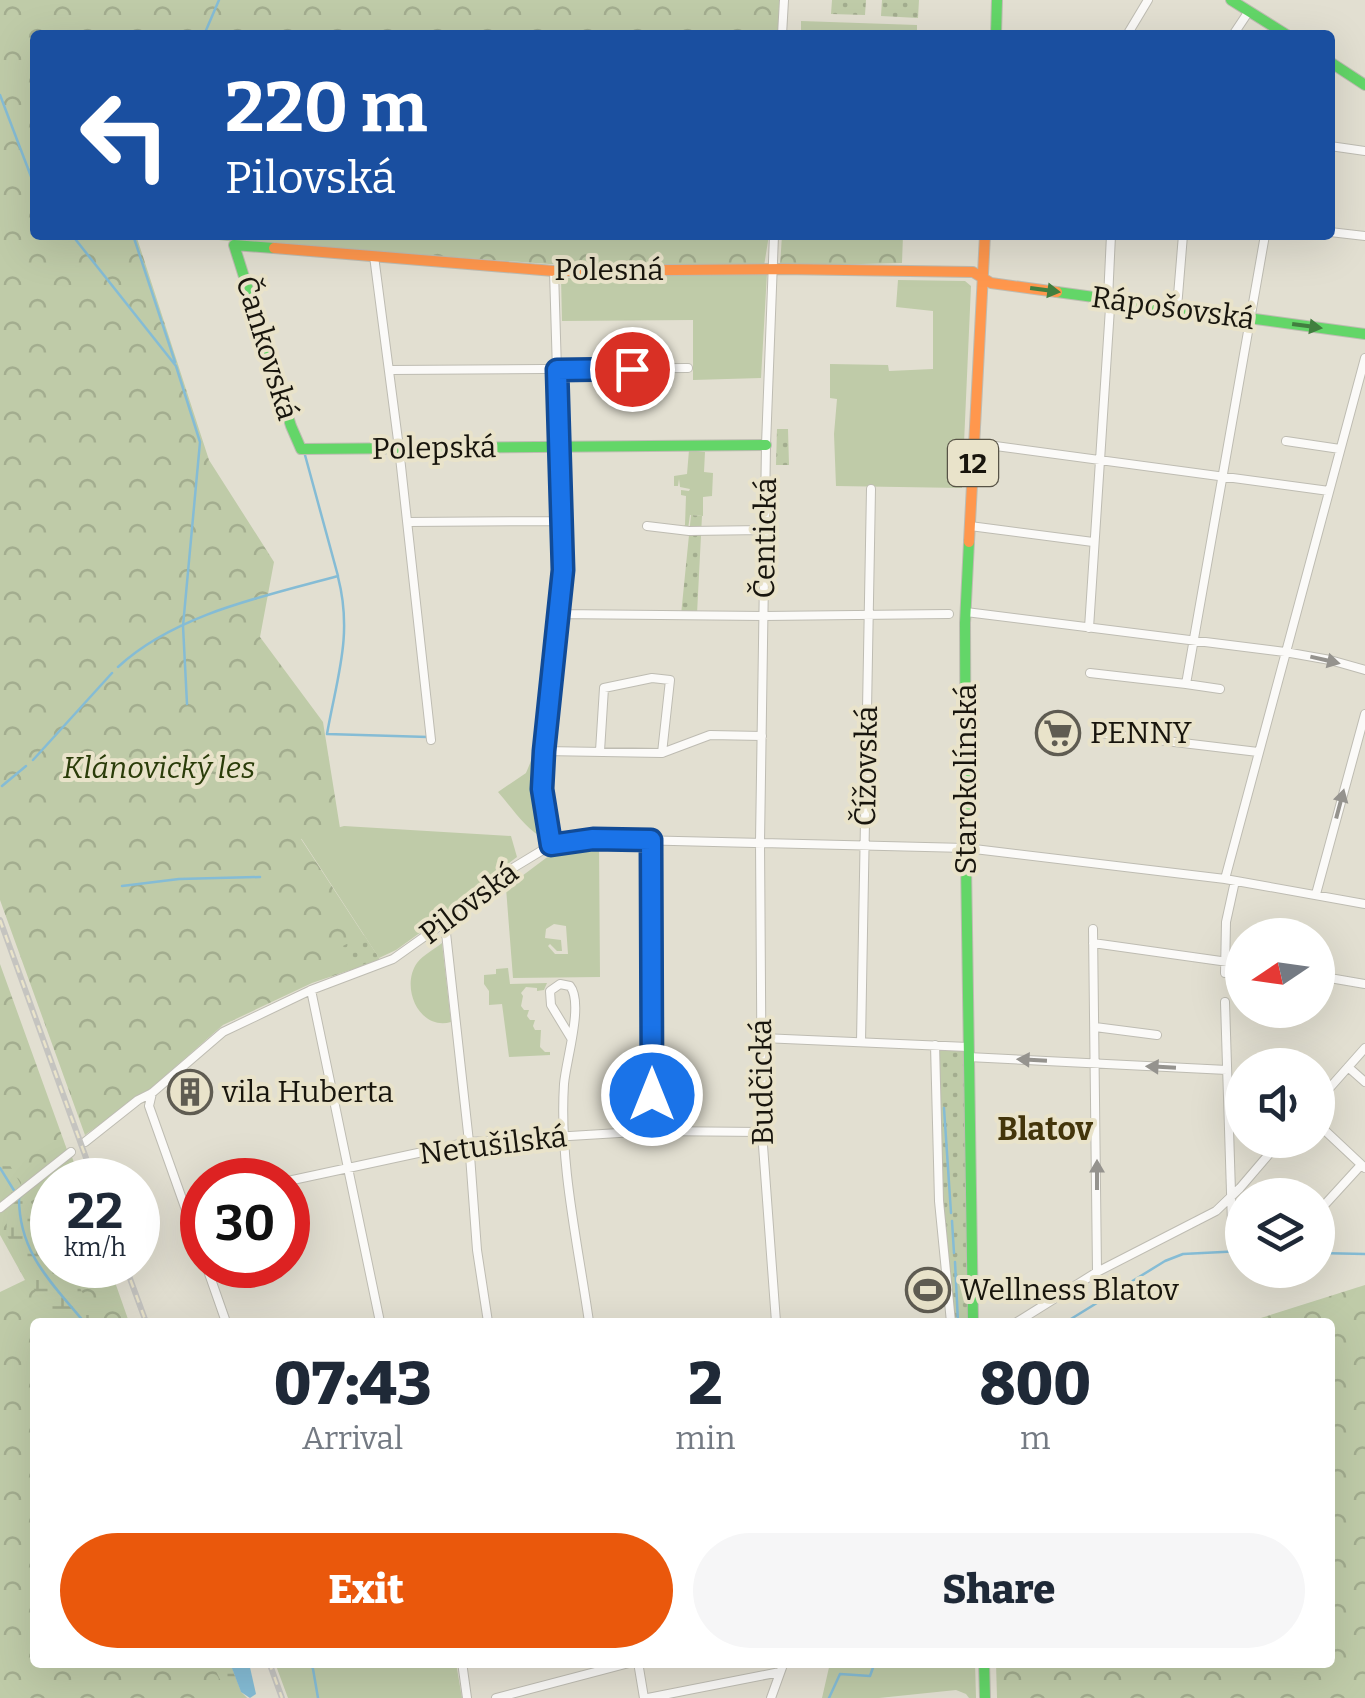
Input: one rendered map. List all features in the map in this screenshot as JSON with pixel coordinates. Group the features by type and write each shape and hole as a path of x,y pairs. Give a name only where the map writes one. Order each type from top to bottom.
{"street":[{"path":"782,30 784,0"},
{"path":"996,30 997,0"},
{"path":"1130,30 1148,0"},
{"path":"1235,30 1241,4 1280,30"},
{"path":"1335,65 1365,84"},
{"path":"1335,147 1365,151"},
{"path":"1335,233 1365,236"},
{"name":"Čentická","path":"760,842 766,446 774,240"},
{"name":"Starokolínská","path":"974,1318 966,612 986,240"},
{"path":"1088,628 1110,308 1111,240"},
{"path":"1177,308 1183,240"},
{"path":"1186,684 1263,240"},
{"name":"Polesná","path":"234,245 554,271 973,272 983,278"},
{"name":"Čankovská","path":"234,245 291,426 304,450"},
{"path":"374,256 431,740"},
{"path":"551,845 542,789 563,570 554,271"},
{"name":"Rápošovská","path":"983,278 992,283 1365,334"},
{"path":"1225,879 1365,358"},
{"path":"390,370 688,368"},
{"path":"1286,442 1340,449"},
{"path":"973,443 1328,492"},
{"name":"Polepská","path":"304,450 766,446"},
{"name":"Čížovská","path":"861,1042 871,489"},
{"path":"408,522 562,520"},
{"path":"648,526 689,531 765,530"},
{"path":"970,526 1093,542"},
{"path":"966,612 1285,652 1365,670"},
{"path":"557,614 949,614"},
{"path":"1090,673 1220,689"},
{"path":"600,751 604,688 652,678 670,680 662,753"},
{"path":"1316,894 1365,714"},
{"path":"1098,733 1258,752"},
{"path":"544,751 662,753 710,734 762,736"},
{"name":"Pilovská","path":"85,1142 152,1093 223,1032 311,990 392,959 445,924 503,874 551,845 593,839 966,848 1235,880 1365,904"},
{"path":"651,840 652,1132"},
{"name":"Budčická","path":"760,842 762,1132 776,1318"},
{"path":"1225,972 1226,922 1235,880"},
{"path":"445,924 469,1142 476,1250 487,1318"},
{"path":"1093,929 1097,1272"},
{"path":"1093,943 1224,961"},
{"path":"1335,979 1365,984"},
{"path":"571,1038 550,1002 550,992 560,984 570,986 576,994 571,1038 564,1081 563,1135 589,1318"},
{"path":"311,990 350,1167 376,1318"},
{"path":"1095,1027 1157,1035"},
{"path":"761,1038 935,1046 1096,1064 1225,1070"},
{"path":"935,1046 940,1201 951,1318"},
{"path":"1335,1081 1365,1048"},
{"path":"1348,1066 1365,1082"},
{"path":"152,1093 149,1106 180,1190"},
{"name":"Netušilská","path":"310,1175 469,1142 563,1135 762,1132"},
{"path":"1335,1140 1363,1166 1335,1195"},
{"path":"0,1208 71,1152"},
{"path":"1247,1178 1265,1158"},
{"path":"1023,1318 1097,1272 1195,1224 1225,1203"},
{"path":"214,1288 225,1318"},
{"path":"463,1668 467,1698"},
{"path":"496,1698 612,1668"},
{"path":"637,1668 646,1698 778,1668"},
{"path":"771,1698 782,1668"},
{"path":"984,1668 986,1698"}],"green space":[{"name":"Klánovický les","path":"0,0 781,0 779,30 30,30 30,240 138,240 209,460 274,562 260,637 323,722 340,828 301,839 380,960 312,983 223,1025 150,1089 85,1135 0,900"},
{"path":"832,0 866,0 865,15 831,14"},
{"path":"882,0 919,0 918,18 881,16"},
{"path":"801,21 917,25 917,30 801,30"},
{"path":"219,240 768,240 764,266 549,264"},
{"path":"782,240 903,240 902,263 780,266"},
{"path":"767,273 761,378 693,380 693,320 562,321 561,278"},
{"path":"898,280 965,281 971,286 962,488 836,486 837,399 830,398 830,364 888,365 889,371 933,369 933,311 896,307"},
{"path":"777,429 788,429 789,465 776,465"},
{"path":"689,450 705,452 704,472 713,473 712,496 703,497 703,516 690,515 688,529 681,527 685,525 686,496 681,495 681,490 690,489 680,487 679,479 678,486 674,486 674,476 687,474"},
{"path":"691,515 702,516 697,614 681,615"},
{"path":"538,744 545,839 525,824 498,792 526,773"},
{"path":"344,826 511,836 517,857 479,886 478,891 379,958 301,838"},
{"path":"599,846 600,977 513,978 506,888 557,853","holes":["554,924 566,926 568,954 555,954 548,946 562,951 561,940 545,938 546,929"]},
{"path":"364,935 379,958 350,970 341,947"},
{"path":"442,943 451,1022 440,1023 422,1014 411,984 417,963"},
{"path":"0,964 70,1158 30,1158 30,1288 117,1288 128,1318 30,1318 30,1668 232,1668 247,1698 0,1698 0,1292 25,1280 0,1235"},
{"path":"508,968 510,984 547,983 544,990 526,987 521,993 521,1006 529,1010 530,1020 535,1020 535,1030 541,1030 540,1047 550,1055 509,1057 502,1004 489,1005 489,991 484,984 484,975"},
{"path":"935,1045 968,1047 973,1318 950,1318 938,1179"},
{"path":"0,1148 30,1200 30,1281 7,1235 6,1203 0,1193"},
{"path":"1365,1285 1365,1698 997,1698 996,1668 1335,1668 1335,1318 1261,1318"},
{"path":"34,1288 80,1288 97,1318 53,1318"},
{"path":"214,1668 232,1668 247,1698 229,1698"},
{"path":"277,1668 457,1668 462,1698 288,1698"},
{"path":"829,1668 975,1668 976,1698 956,1690 879,1698 822,1698"}],"water":[{"path":"232,1668 250,1668 256,1694 250,1698 241,1692"}],"waterway":[{"path":"206,30 219,0"},
{"path":"0,95 30,174"},
{"path":"76,240 176,366 200,442 183,626 187,704"},
{"path":"135,240 175,362"},
{"path":"118,667 166,633 193,620 338,576 305,455"},
{"path":"338,577 344,637 327,734 428,737"},
{"path":"33,760 112,673"},
{"path":"2,786 26,766"},
{"path":"122,886 179,879 260,877"},
{"path":"944,1108 951,1213"},
{"path":"0,1168 15,1192"},
{"path":"22,1195 20,1217 31,1251 81,1318"},
{"path":"952,1221 954,1253"},
{"path":"1072,1318 1165,1261 1183,1254 1225,1252"},
{"path":"1335,1253 1365,1254"},
{"path":"955,1262 958,1318"},
{"path":"313,1668 318,1698"},
{"path":"829,1698 840,1674 870,1676 873,1668"}],"railway":[{"path":"0,920 86,1158"},
{"path":"133,1288 145,1318"},
{"path":"271,1668 282,1698"}],"traffic: fast":[{"path":"996,30 997,0"},
{"path":"1231,0 1279,30"},
{"path":"1335,65 1365,85"},
{"path":"274,248 234,245 301,449 766,445"},
{"path":"1057,292 1365,334"},
{"path":"969,542 965,623 966,863 973,1318"},
{"path":"984,1668 985,1698"}],"traffic: slow":[{"path":"969,542 985,240"},
{"path":"274,248 554,271 973,272 991,283 1057,292"}],"place":[{"name":"PENNY","path":"1058,733"},
{"name":"vila Huberta","path":"190,1092"},
{"name":"Wellness Blatov","path":"928,1290"}],"district":[{"name":"Blatov","path":"1045,1129"}],"route":[{"path":"632,369 557,370 563,570 542,789 551,845 593,839 651,840 652,1095"}]}
